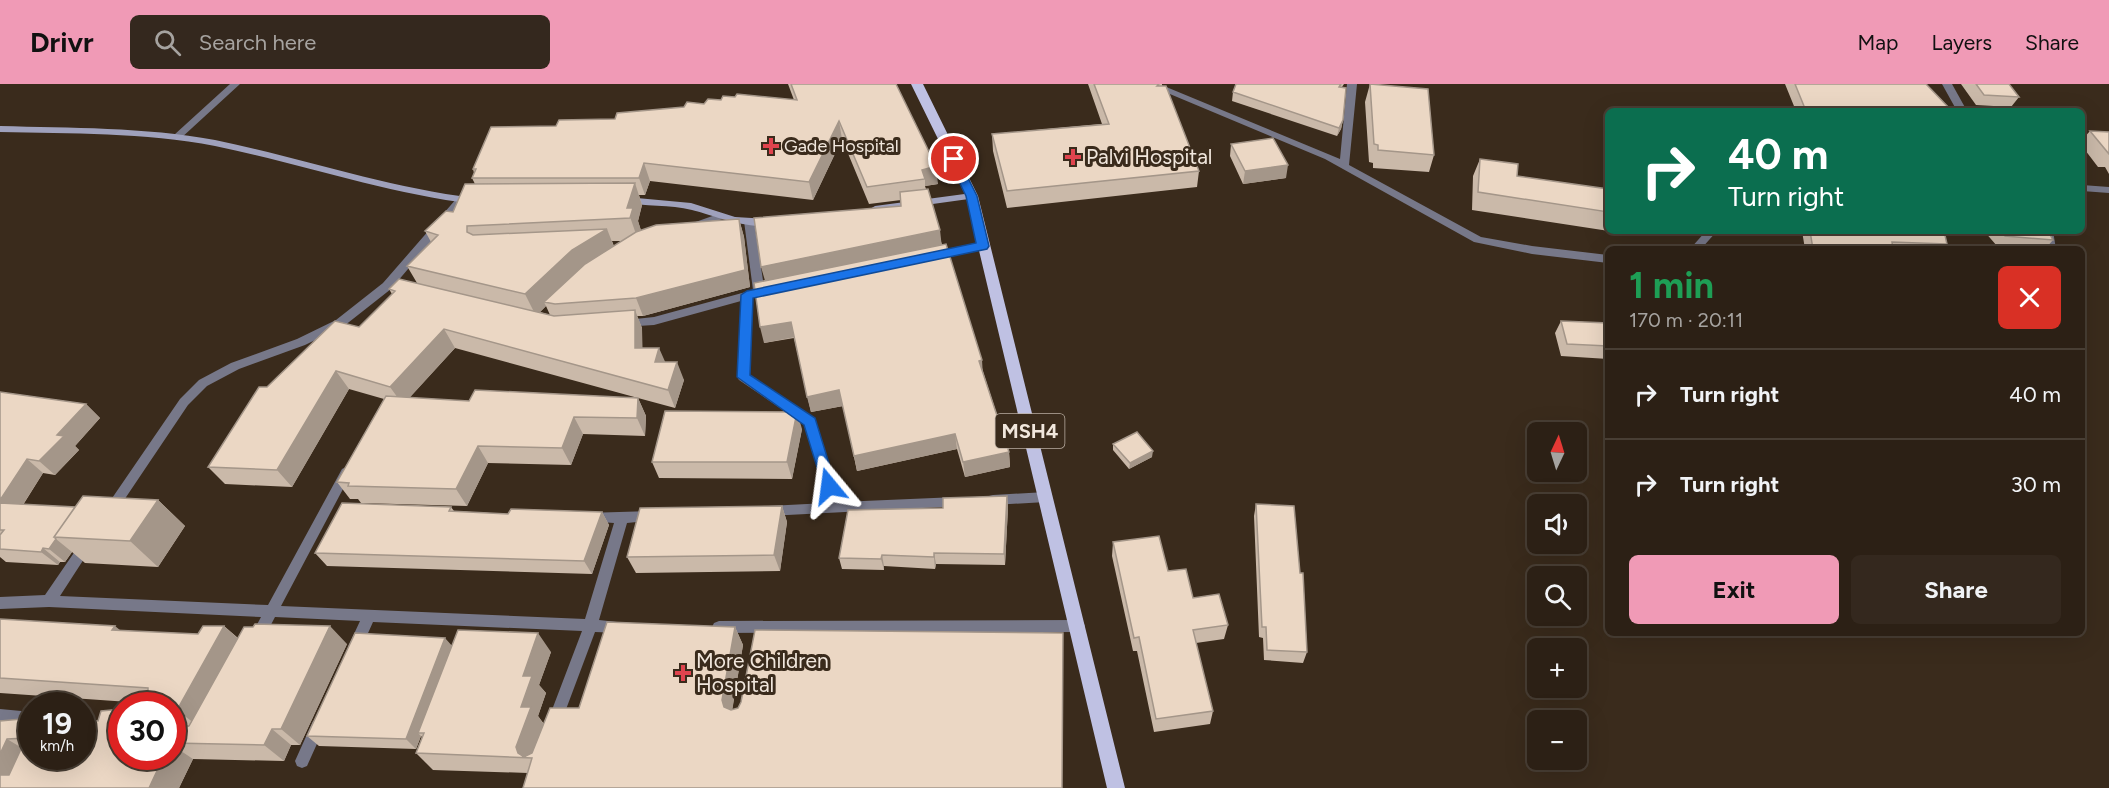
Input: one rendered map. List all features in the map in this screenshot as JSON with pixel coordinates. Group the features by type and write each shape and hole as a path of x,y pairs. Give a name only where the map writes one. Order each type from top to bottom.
{"main road":[{"name":"MSH4","path":"917,84 972,196 1116,788"}],"street":[{"path":"177,137 235,84"},
{"path":"1151,84 1344,166 1478,240 1532,250 1605,259"},
{"path":"1344,166 1352,84"},
{"path":"1947,84 1960,108"},
{"path":"0,129 155,133 215,144 384,188 461,200 490,201"},
{"path":"2085,188 2109,190"},
{"path":"869,210 972,196"},
{"path":"49,602 184,402 203,382 235,366 301,342 340,323 392,287 461,200"},
{"path":"613,200 645,200 691,206 721,216 749,221 783,221"},
{"path":"681,230 721,216"},
{"path":"749,221 753,293 743,377 810,422 835,508"},
{"path":"1698,246 1709,234"},
{"path":"927,257 983,246"},
{"path":"609,325 654,321 781,287"},
{"path":"250,653 331,509 352,461"},
{"path":"752,512 1046,497"},
{"path":"574,516 622,518 669,516"},
{"path":"550,732 590,627 622,518"},
{"path":"0,603 49,602 272,611 369,616 472,627 638,627"},
{"path":"350,657 369,616"},
{"path":"710,627 756,633 1078,626"},
{"path":"302,761 326,709"},
{"path":"0,716 18,718"}],"building":[{"path":"791,84 896,84 936,166 922,170 925,179 867,187 839,121 809,182 644,163 639,178 472,178 476,169 473,169 491,127 556,126 559,120 615,119 617,113 684,107 687,102 704,104 708,99 721,100 723,96 735,97 737,94 797,100"},
{"path":"1094,84 1159,84 1157,86 1166,86 1199,171 1007,191 992,134 1109,124"},
{"path":"1236,84 1341,84 1339,87 1346,88 1343,120 1339,128 1233,92"},
{"path":"1370,84 1428,89 1434,155 1378,150 1378,145 1374,144"},
{"path":"1795,84 1926,84 1949,108 1805,108"},
{"path":"1976,84 2009,84 2019,97 1984,95"},
{"path":"2090,131 2109,132 2109,154"},
{"path":"1273,138 1288,165 1245,171 1231,144"},
{"path":"1480,159 1518,164 1517,176 1605,189 1605,212 1478,192"},
{"path":"635,183 627,208 633,208 630,218 467,226 467,232 473,235 607,229 572,250 525,294 407,266 438,235 425,231 446,211 453,212 465,184"},
{"path":"928,189 940,230 761,267 754,218 901,206 900,192"},
{"path":"739,219 745,270 636,298 555,304 544,302 585,264 636,232 656,225"},
{"path":"1810,234 1945,234 1947,244 1892,242 1893,246 1812,246"},
{"path":"2003,234 2050,234 2053,240"},
{"path":"946,244 982,360 979,361 1009,452 963,462 955,434 854,456 839,390 807,397 791,322 760,327 754,283"},
{"path":"399,279 554,316 635,310 635,348 659,348 655,362 677,362 668,390 444,329 390,387 336,371 277,470 208,467 259,387 267,387 335,321 359,327 395,291 389,289"},
{"path":"1561,321 1605,323 1605,346 1567,344"},
{"path":"475,390 638,398 637,418 574,417 562,448 478,446 456,489 348,486 349,483 337,482 386,396 469,401"},
{"path":"0,392 86,404 57,435 64,436 39,461 27,459 0,500"},
{"path":"665,411 797,412 787,462 652,462"},
{"path":"1137,432 1153,451 1130,463 1113,444"},
{"path":"83,496 158,500 130,541 54,537"},
{"path":"1007,496 1004,554 934,553 934,557 882,555 881,559 839,558 848,510 943,508 943,498"},
{"path":"0,503 75,507 54,537 56,539 49,549 43,548 41,552 0,549 0,535 4,530 0,530"},
{"path":"342,503 451,507 449,511 508,514 511,509 602,512 584,561 315,553"},
{"path":"1256,504 1294,506 1300,573 1303,573 1307,652 1267,650 1266,627 1262,627"},
{"path":"782,506 774,555 627,557 640,508"},
{"path":"1159,536 1168,571 1186,569 1193,598 1219,594 1228,625 1193,630 1213,711 1156,719 1139,637 1134,638 1113,542"},
{"path":"0,619 115,626 112,630 198,634 203,626 224,626 186,694 186,692 148,692 148,688 0,678"},
{"path":"607,622 735,627 722,700 724,707 731,710 738,708 741,702 755,630 1063,633 1062,788 523,788 532,758 416,753 424,733 418,733 458,630 538,633 523,676 532,676 521,707 531,707 516,747 518,753 524,757 532,753 550,708 579,708"},
{"path":"255,624 330,626 281,729 272,729 264,745 186,743 186,727 189,726 244,627 253,627"},
{"path":"355,633 445,638 406,739 307,736"},
{"path":"108,710 108,770 157,770 149,788 0,788 0,775 9,775 18,755 18,770 96,770 96,721 98,721 101,711"},
{"path":"18,719 18,738 7,739 0,754 0,721"}],"place":[{"name":"Gade Hospital","path":"771,146"},
{"name":"Palvi Hospital","path":"1073,157"},
{"name":"More Children Hospital","path":"683,673"}],"route":[{"path":"829,486 810,422 743,377 747,295 983,246 972,196 954,159"}]}
